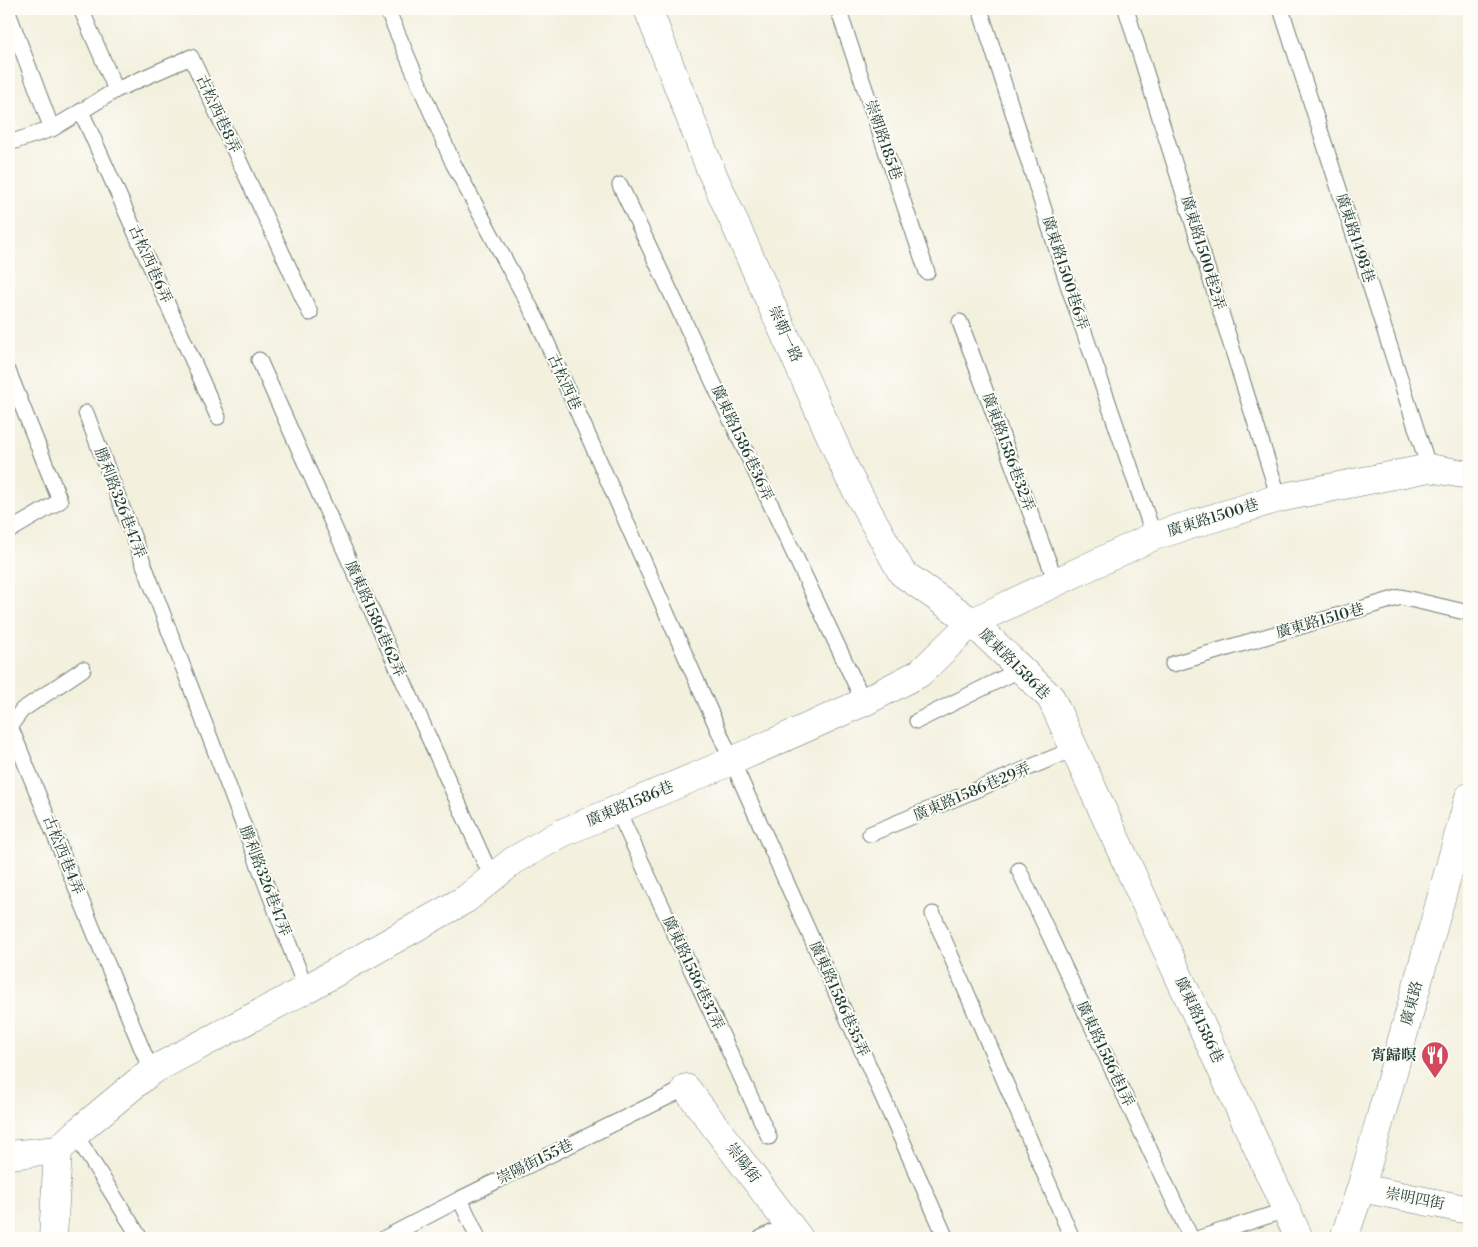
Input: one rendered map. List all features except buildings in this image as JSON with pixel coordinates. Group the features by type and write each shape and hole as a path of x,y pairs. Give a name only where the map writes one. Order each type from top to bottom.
{"street":[{"name":"崇朝一路","path":"648,9 709,166 849,477 902,573 972,622"},
{"name":"廣東路1500巷","path":"972,622 1154,536 1279,498 1429,468 1469,475"},
{"name":"廣東路1586巷","path":"306,989 466,900 513,861 562,832 732,761 864,702 920,673 972,622 1051,698 1299,1238"},
{"name":"廣東路","path":"1344,1238 1361,1188 1461,857 1469,797"},
{"path":"9,1155 67,1142 151,1071 306,989"},
{"name":"崇陽街","path":"686,1088 795,1231"},
{"path":"54,1238 67,1142"},
{"name":"崇明四街","path":"1361,1188 1469,1210"}],"lane":[{"path":"81,9 116,90"},
{"name":"古松西巷","path":"387,9 453,163 537,320 732,761"},
{"name":"崇朝路185巷","path":"838,9 927,272"},
{"name":"廣東路1500巷6弄","path":"980,9 1069,288 1154,536"},
{"name":"廣東路1500巷2弄","path":"1126,9 1279,498"},
{"name":"廣東路1498巷","path":"1281,9 1429,468"},
{"path":"9,15 52,128"},
{"name":"古松西巷8弄","path":"9,143 52,128 116,90 191,57 310,313"},
{"name":"古松西巷6弄","path":"81,111 218,417"},
{"name":"廣東路1586巷36弄","path":"620,185 864,702"},
{"name":"廣東路1586巷32弄","path":"960,322 1056,582"},
{"name":"廣東路1586巷62弄","path":"259,360 492,878"},
{"path":"9,373 60,502 9,531"},
{"name":"勝利路326巷47弄","path":"86,413 306,989"},
{"name":"廣東路1510巷","path":"1173,664 1401,597 1469,613"},
{"name":"古松西巷4弄","path":"83,669 22,710 10,726 151,1071"},
{"path":"917,720 1021,669"},
{"name":"廣東路1586巷29弄","path":"870,834 1074,749"},
{"name":"廣東路1586巷35弄","path":"732,761 946,1238"},
{"name":"廣東路1586巷37弄","path":"617,809 769,1137"},
{"name":"廣東路1586巷1弄","path":"1019,870 1190,1238"},
{"path":"933,914 1072,1238"},
{"name":"崇陽街155巷","path":"384,1238 686,1088"},
{"path":"67,1142 140,1238"},
{"path":"460,1199 478,1238"},
{"path":"1200,1238 1286,1210"},
{"path":"761,1238 795,1231"}],"place":[{"name":"宵歸暝","path":"1435,1079"}]}
